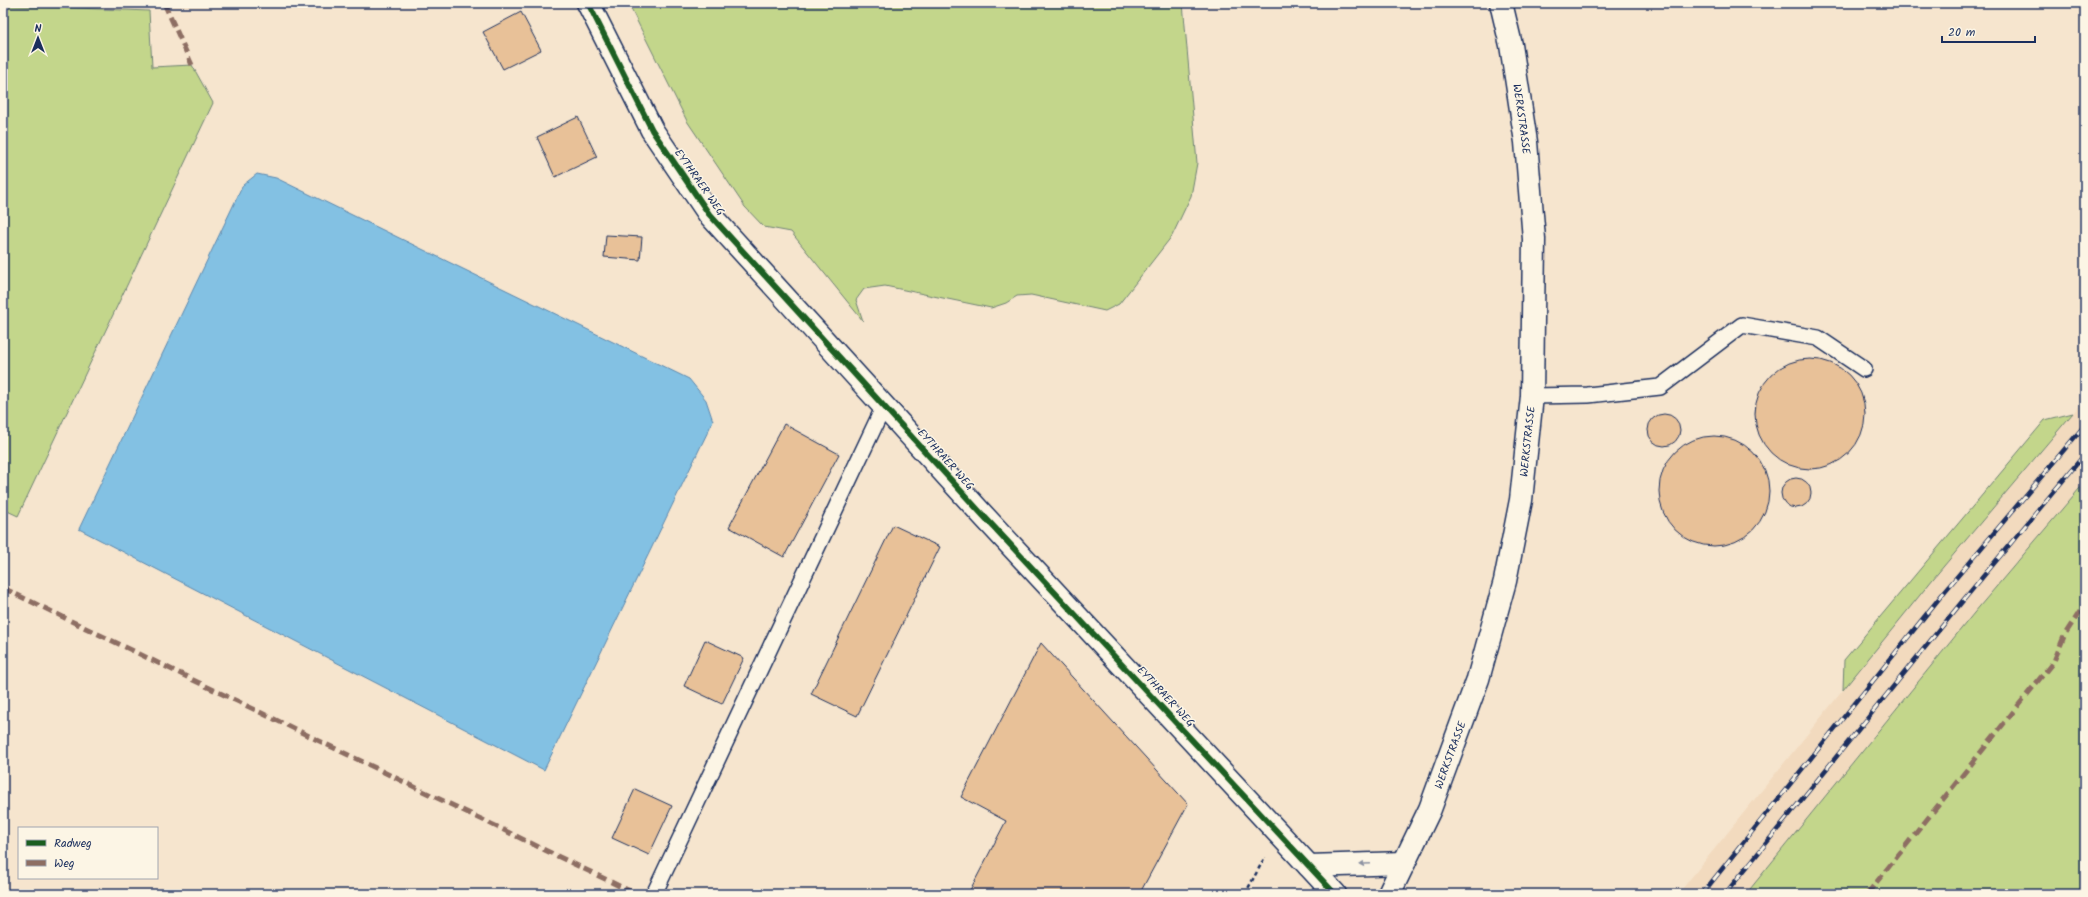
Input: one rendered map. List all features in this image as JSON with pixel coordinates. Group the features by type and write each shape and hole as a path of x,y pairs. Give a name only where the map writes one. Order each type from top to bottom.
{"street":[{"name":"EYTHRAER WEG","path":"588,3 652,130 709,214 884,406 1335,894"},
{"name":"WERKSTRASSE","path":"1389,894 1433,802 1478,679 1505,581 1521,500 1532,396 1534,239 1526,142 1511,45 1501,3"},
{"path":"1309,866 1404,863"}],"lane":[{"path":"1532,396 1588,395 1660,387 1742,325 1818,338 1864,369"},
{"path":"654,894 884,406"}],"path":[{"path":"1245,894 1267,853"}],"shaded area":[{"path":"2085,399 2085,482 1974,613 1746,894 1678,894 1933,579"}],"green space":[{"path":"628,3 1183,3 1197,163 1191,196 1172,236 1119,304 1105,311 1031,295 1017,296 1006,303 991,308 885,286 864,289 856,300 863,321 791,232 764,227 745,207 687,121"},
{"path":"3,5 149,11 152,67 192,65 213,103 18,516 3,509"},
{"path":"2073,413 1933,579 1843,690 1844,660 2045,420"},
{"path":"2085,482 2085,886 2078,894 1746,894 1974,613"}],"water":[{"path":"257,174 276,178 689,379 706,400 713,421 544,770 79,529 243,185"}],"building":[{"path":"521,12 541,50 503,69 483,32"},
{"path":"578,117 597,157 555,177 537,137"},
{"path":"606,235 642,237 640,260 604,257"},
{"path":"1810,359 1831,363 1841,368 1849,375 1856,383 1861,393 1865,414 1861,435 1856,445 1849,453 1841,460 1831,465 1810,469 1789,465 1779,460 1771,453 1764,445 1759,435 1755,414 1759,393 1764,383 1771,375 1779,368 1789,363"},
{"path":"1664,414 1675,419 1680,430 1675,441 1664,446 1653,441 1648,430 1653,419"},
{"path":"784,424 839,454 784,557 729,527"},
{"path":"1714,436 1735,440 1753,452 1765,470 1769,491 1765,512 1753,530 1735,542 1714,546 1693,542 1675,530 1663,512 1659,491 1663,470 1675,452 1693,440"},
{"path":"1796,478 1807,482 1811,493 1807,504 1796,508 1785,504 1781,493 1785,482"},
{"path":"893,525 940,547 857,716 811,694"},
{"path":"705,640 744,658 722,704 684,686"},
{"path":"1041,643 1188,804 1141,891 1146,894 968,894 1006,821 961,797"},
{"path":"635,789 672,806 649,855 612,838"}],"railway":[{"path":"1702,894 1945,591 2085,425"},
{"path":"1725,894 1961,603 2085,454"}],"marked path":[{"path":"164,3 192,65"},
{"path":"3,588 636,894"},
{"path":"1867,894 2054,661 2065,634 2085,604"}],"cycle path":[{"path":"588,3 652,130 709,214 980,512 1335,894"}]}
